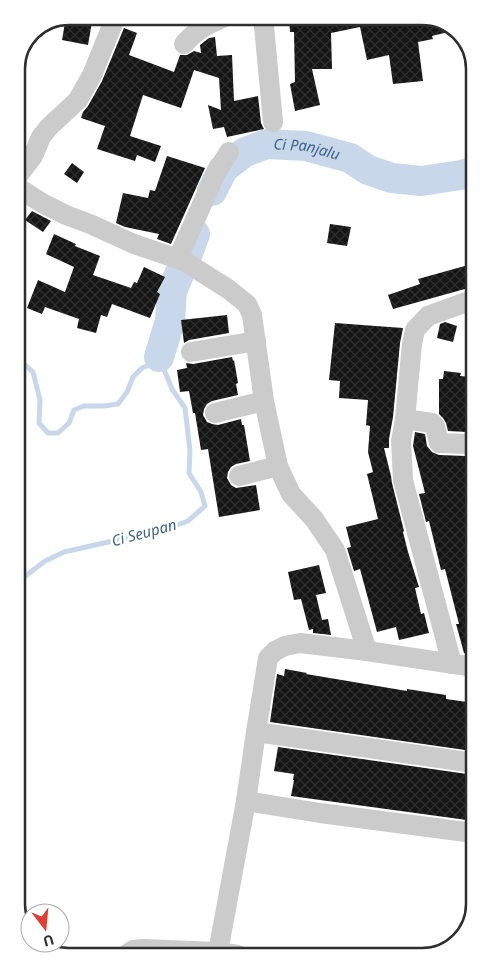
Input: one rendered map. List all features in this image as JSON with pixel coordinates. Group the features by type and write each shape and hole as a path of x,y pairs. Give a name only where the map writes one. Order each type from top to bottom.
{"street":[{"path":"25,166 33,156 41,137 48,127 78,100 92,75 112,25"},
{"path":"184,44 197,30 208,25"},
{"path":"264,25 273,122"},
{"path":"181,260 216,173 229,152"},
{"path":"25,192 66,215 134,244 181,260 228,289 247,304 252,315 264,400 278,466 291,494 314,519 336,550 367,651"},
{"path":"452,664 403,480 401,441 415,330 428,316 466,302"},
{"path":"190,352 256,341"},
{"path":"214,413 264,400"},
{"path":"405,419 432,423 435,426 439,443 466,444"},
{"path":"239,476 278,466"},
{"path":"219,948 246,801 268,658 275,651 285,646 300,643 466,666"},
{"path":"256,732 466,762"},
{"path":"246,801 320,813 466,832"}],"building":[{"path":"65,25 91,25 88,45 62,40"},
{"path":"290,25 425,25 436,27 446,32 432,36 433,39 418,42 423,81 393,84 389,55 367,60 360,27 331,33 332,69 312,69 320,105 295,111 290,84 295,82 294,32 290,32"},
{"path":"124,28 137,33 129,55 174,72 180,55 187,55 194,51 201,53 200,45 209,38 215,37 217,56 232,55 234,101 258,96 261,123 264,129 227,137 224,127 213,129 208,105 221,110 219,78 194,70 181,108 143,95 130,136 161,146 155,162 137,155 135,161 97,149 105,126 81,118 102,81"},
{"path":"167,156 205,168 171,244 157,239 159,234 125,227 116,223 123,193 148,198 150,190 155,191"},
{"path":"72,163 84,172 77,183 64,174"},
{"path":"32,211 51,221 43,232 25,220"},
{"path":"330,224 351,227 347,246 327,243"},
{"path":"54,234 76,244 75,246 100,256 93,275 131,288 134,282 137,283 144,267 165,277 157,292 160,294 150,318 112,304 107,317 101,315 96,333 77,328 79,319 45,307 42,314 27,308 38,280 65,292 74,267 46,254"},
{"path":"466,266 466,289 393,309 388,295 420,284 418,279"},
{"path":"227,315 229,333 189,340 184,343 181,320"},
{"path":"445,322 457,326 453,342 437,338 440,324"},
{"path":"335,323 403,328 389,448 384,448 408,552 419,587 415,588 421,614 424,613 429,633 399,640 396,627 377,632 360,569 354,571 347,548 351,547 346,527 378,519 367,474 373,472 368,452 370,426 366,425 368,400 339,398 340,381 329,380"},
{"path":"232,357 238,383 236,384 238,395 212,401 207,404 203,415 207,422 218,425 241,419 242,425 244,425 250,461 231,467 227,478 231,485 236,488 256,485 260,510 219,517 208,449 201,450 189,391 180,392 177,370 187,368 186,363 193,364"},
{"path":"444,371 461,373 460,376 466,376 466,432 448,431 446,423 439,414 439,379 443,379"},
{"path":"415,432 425,434 427,446 432,452 439,455 466,456 466,653 464,653 456,624 459,624 445,569 441,570 429,521 426,522 419,494 425,493 413,446"},
{"path":"319,565 326,593 316,595 322,620 328,619 331,635 313,633 313,629 309,630 301,599 294,600 288,572"},
{"path":"285,669 407,691 407,689 446,695 446,699 466,702 466,750 270,722 277,674 284,676"},
{"path":"278,747 466,774 466,820 291,796 294,774 274,771"}],"waterway":[{"name":"Ci Panjalu","path":"212,191 223,169 245,152 267,144 306,146 350,158 368,170 392,178 421,181 466,174"},
{"name":"Ci Panjalu","path":"159,357 170,321 172,291 195,234"},
{"name":"Ci Seupan","path":"25,365 33,372 40,400 39,423 48,433 58,433 69,423 74,410 84,406 118,404 127,392 133,377 142,368 152,364 159,357 172,389 185,408 190,451 189,473 201,492 205,506 188,521 166,529 64,552 45,561 25,576"}]}
